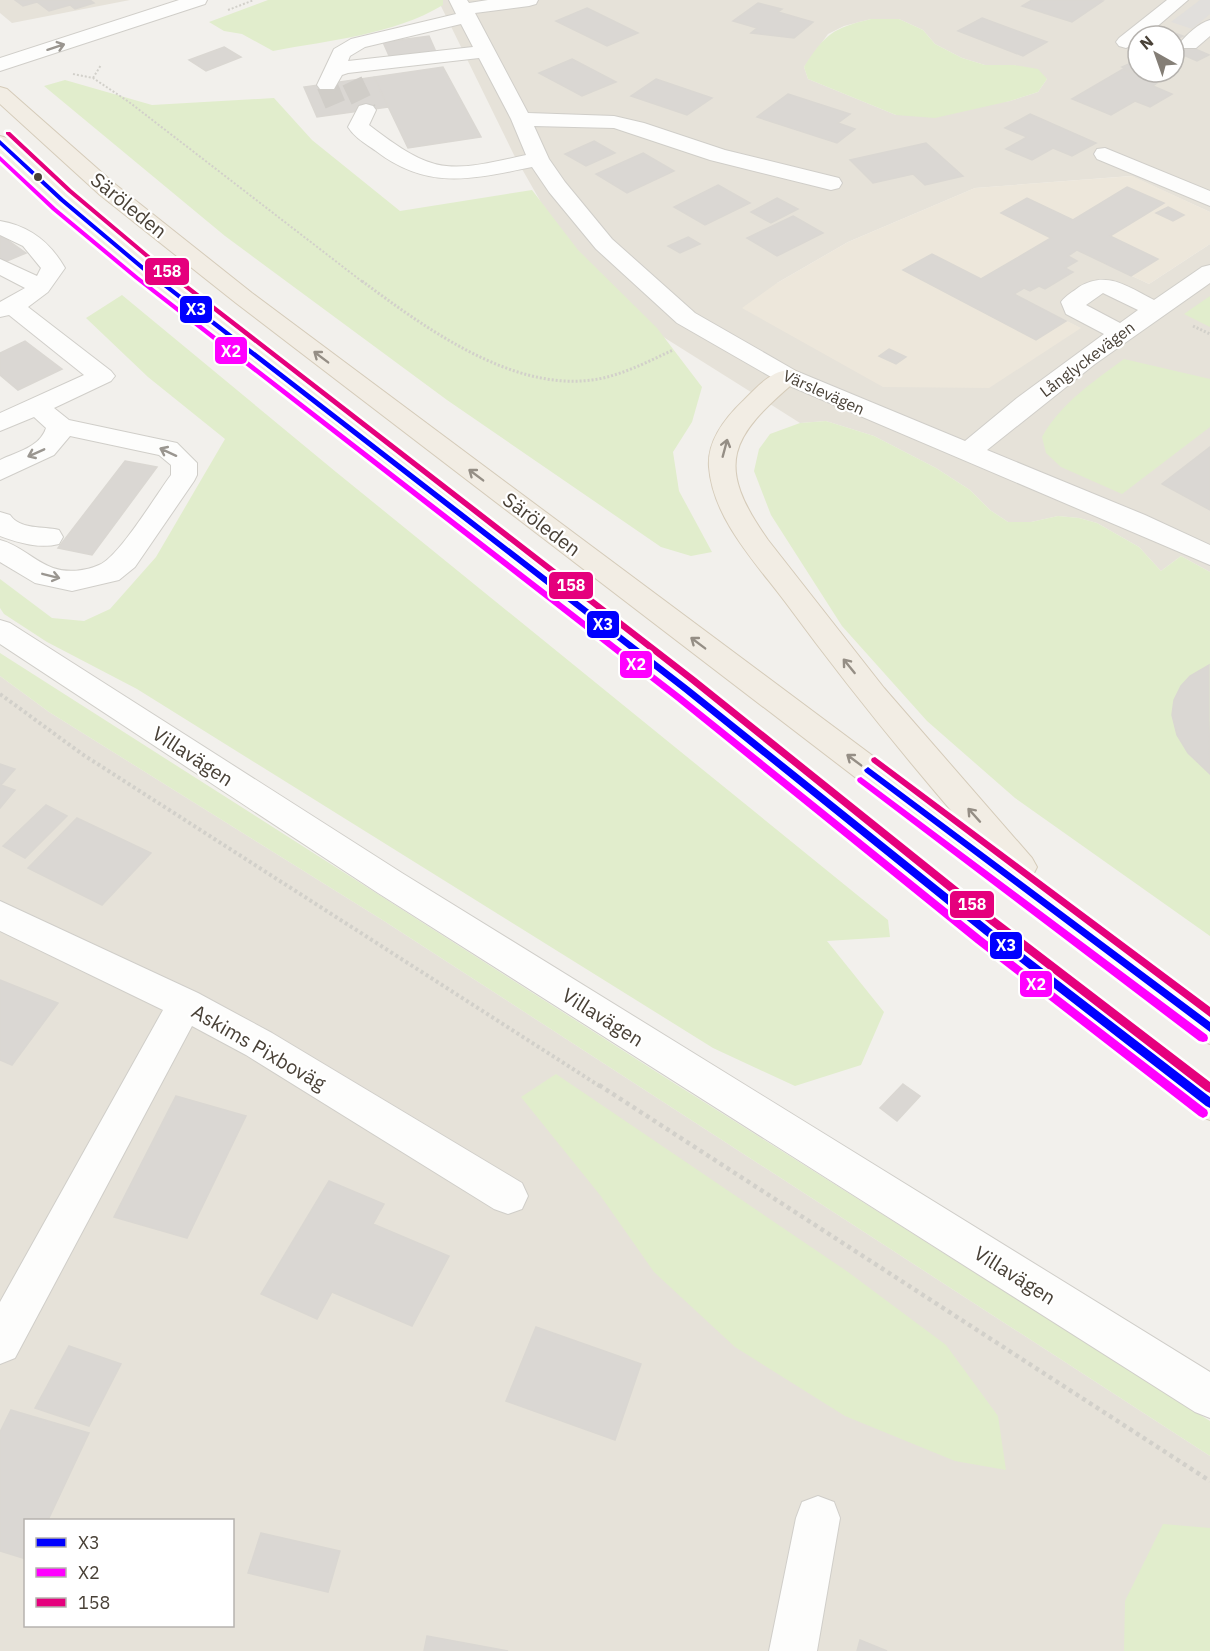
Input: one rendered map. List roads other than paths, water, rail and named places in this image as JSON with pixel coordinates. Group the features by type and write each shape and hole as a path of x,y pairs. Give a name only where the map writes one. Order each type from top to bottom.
{"main road":[{"name":"Säröleden","path":"0,93 108,190 244,298 1210,1028"},
{"name":"Säröleden","path":"0,142 62,200 144,269 686,689 987,931 1210,1103"},
{"path":"787,376 740,419 725,441 722,462 725,488 733,504 742,521 833,646 931,767 1069,922"}],"street":[{"path":"0,47 165,0"},
{"path":"0,65 198,0"},
{"path":"331,76 341,53 358,43 463,9 529,0"},
{"path":"1149,24 1179,0"},
{"name":"Värslevägen","path":"463,9 521,119 538,159 557,187 604,244 686,318 708,333 787,376 1135,521 1210,556"},
{"path":"1189,44 1210,26"},
{"path":"331,76 486,51"},
{"path":"331,76 352,81"},
{"path":"339,113 362,119 393,154 421,169 471,172 538,159"},
{"path":"521,119 614,122 637,127 718,155 831,183"},
{"path":"1105,154 1210,199"},
{"path":"0,228 9,228 34,243 48,257 53,268 47,282 6,308 102,376 0,423"},
{"path":"0,266 40,287"},
{"name":"Långlyckevägen","path":"968,452 995,428 1121,333 1210,272"},
{"path":"1121,333 1075,309 1073,302 1098,286 1110,287 1154,309"},
{"path":"0,549 45,576 72,581 109,573 125,560 184,475 184,463 168,449 60,426 38,407"},
{"path":"3,472 51,446 58,438 60,426"},
{"path":"0,521 2,527 24,534 49,537"},
{"name":"Villavägen","path":"0,630 390,884 1210,1397"},
{"name":"Askims Pixboväg","path":"0,915 185,1004 259,1044 508,1196"},
{"path":"0,1343 185,1004"},
{"path":"794,1651 818,1518"}],"tunnel":[{"path":"352,81 366,110"},
{"path":"327,85 339,113"}]}
